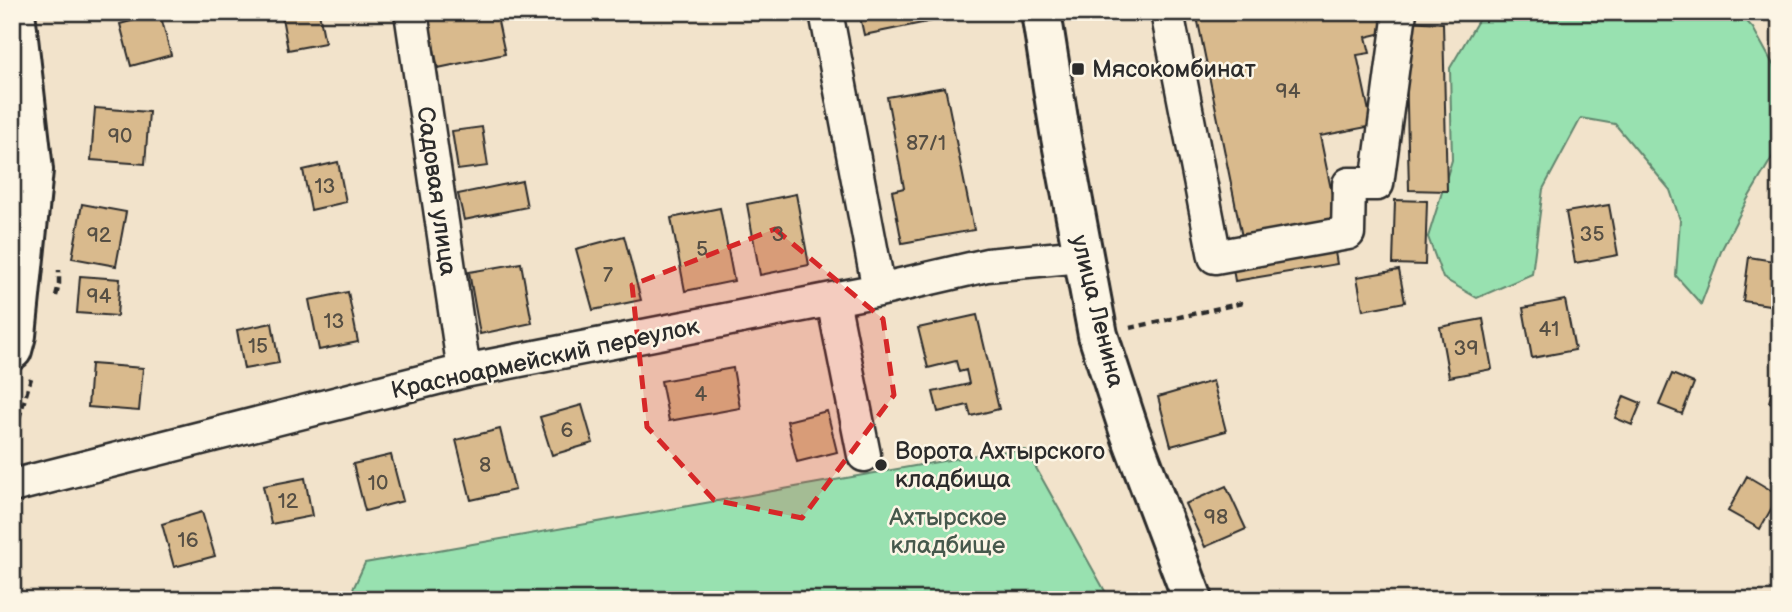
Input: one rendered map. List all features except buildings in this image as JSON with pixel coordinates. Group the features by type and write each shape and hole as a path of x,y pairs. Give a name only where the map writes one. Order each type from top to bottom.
{"main road":[{"path":"12,350 16,335 33,170 15,12"},
{"name":"улица Ленина","path":"1041,12 1060,132 1098,334 1129,430 1193,600"}],"street":[{"name":"Садовая улица","path":"411,12 464,371"},
{"path":"826,12 879,290"},
{"path":"1167,12 1215,257 1348,233 1349,184 1377,184 1401,12"},
{"name":"Красноармейский переулок","path":"12,486 464,371 833,300 987,265 1082,256"},
{"path":"833,300 864,455"}],"path":[{"path":"1098,334 1247,302"}],"highlighted area":[{"path":"775,229 883,319 894,395 802,518 714,500 647,427 632,285"}],"green space":[{"path":"1483,12 1738,12 1753,28 1780,77 1780,133 1773,156 1722,249 1701,304 1676,276 1680,220 1670,190 1615,124 1581,118 1543,189 1532,274 1477,298 1443,278 1428,237 1452,160 1450,68"},
{"name":"Ахтырское кладбище","path":"1026,450 1110,600 348,600 365,563 994,452"}],"place":[{"name":"Мясокомбинат","path":"1078,69"},
{"name":"Ворота Ахтырского кладбища","path":"881,465"}]}
